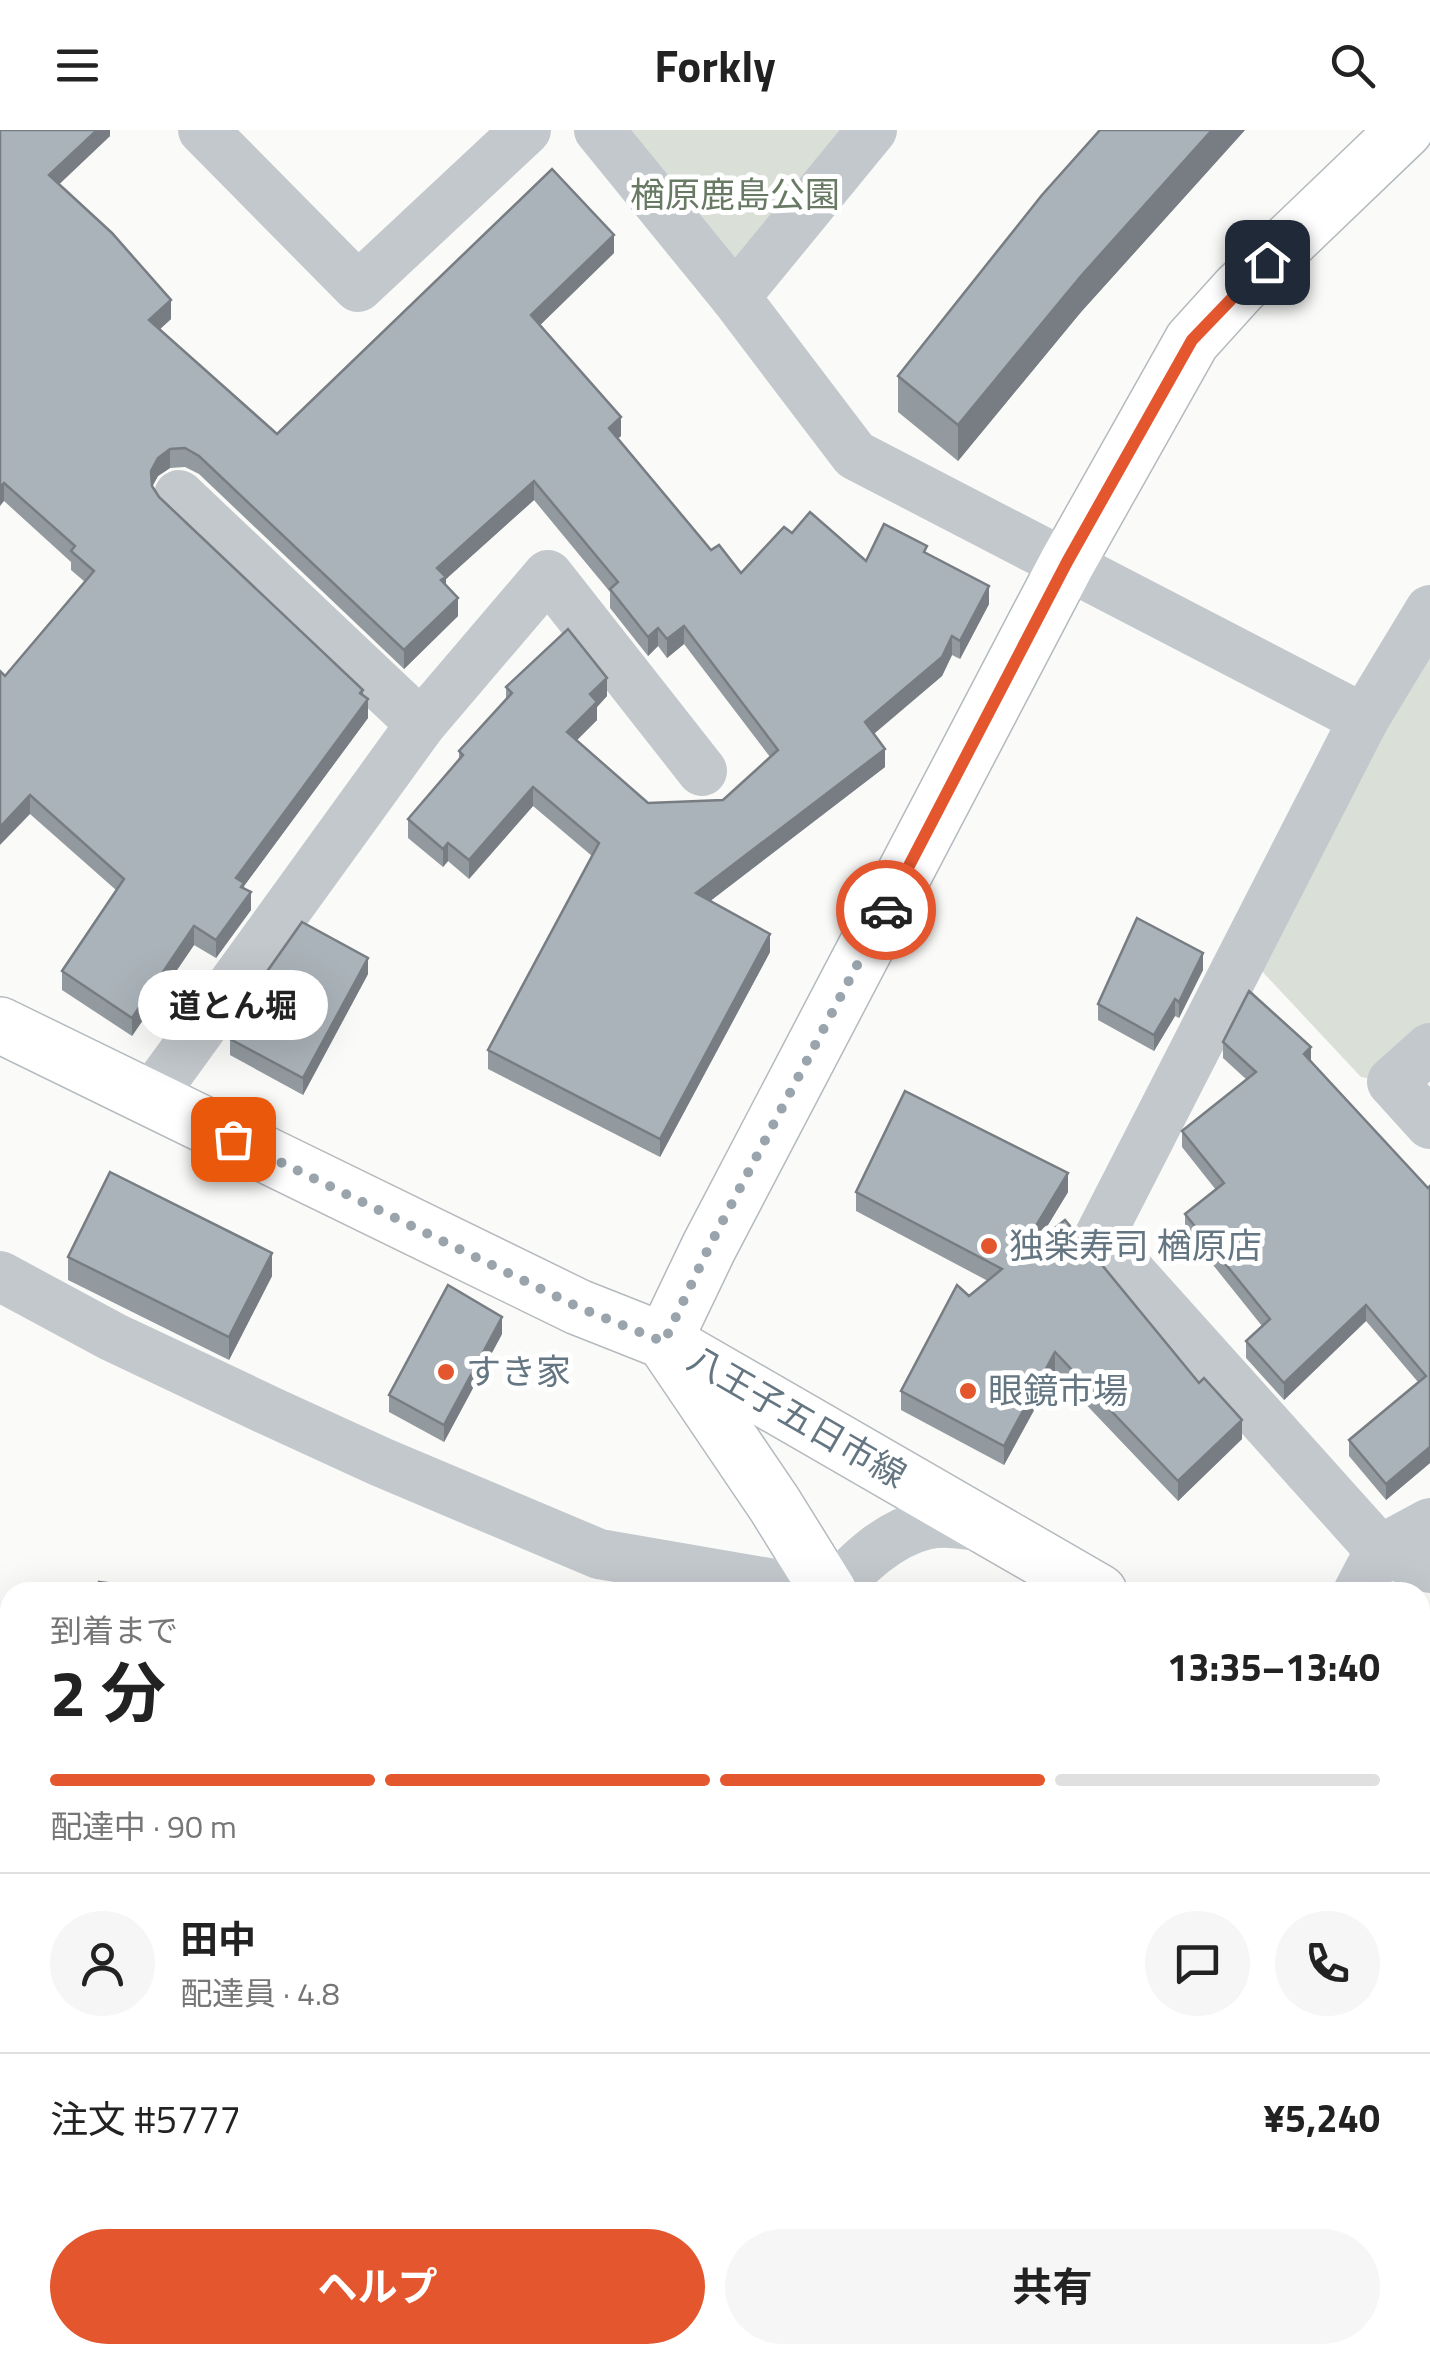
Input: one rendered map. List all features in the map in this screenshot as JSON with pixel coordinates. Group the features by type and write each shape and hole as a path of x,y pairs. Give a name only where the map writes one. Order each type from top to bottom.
{"main road":[{"path":"824,1582 664,1342 709,1247 1067,562 1192,340 1239,289 1406,130"},
{"name":"八王子五日市線","path":"0,1025 578,1307 664,1342 1081,1582"}],"street":[{"path":"203,130 358,286 526,130"},
{"path":"600,130 735,297 855,455 1364,718"},
{"path":"735,297 872,130"},
{"path":"178,494 421,724"},
{"path":"148,1100 421,724 548,575 702,771"},
{"path":"1369,1571 1099,1237 1364,718 1430,610"},
{"path":"1430,1048 1392,1082 1430,1124"},
{"path":"0,1276 98,1329 256,1404 381,1462 599,1554 763,1582"},
{"path":"841,1582 878,1548 927,1524 988,1527"},
{"path":"1369,1571 1430,1524"},
{"path":"1369,1571 1430,1568"}],"green space":[{"name":"楢原鹿島公園","path":"599,130 872,130 735,297"},
{"path":"1430,610 1430,1048 1392,1082 1361,1077 1244,952"}],"building":[{"path":"0,130 97,130 49,175 112,233 171,300 149,320 277,434 552,169 614,235 531,315 621,417 609,428 711,550 719,545 741,573 784,527 792,533 810,512 866,561 884,524 927,546 924,552 989,586 960,641 952,636 942,657 865,722 885,749 696,893 770,934 660,1139 488,1050 599,843 533,787 469,860 448,843 443,849 408,819 463,755 459,751 512,693 506,687 568,629 607,678 590,694 597,702 567,732 648,803 723,800 778,750 684,626 667,639 658,628 648,637 610,589 618,582 534,481 437,568 446,577 441,580 458,598 404,650 199,456 185,448 170,449 158,458 151,471 152,486 159,497 368,699 236,878 244,883 241,887 251,892 216,940 194,926 132,1018 62,971 124,879 30,795 0,827 0,671 5,676 94,571 71,551 75,546 4,483 0,487"},
{"path":"1100,130 1212,130 1081,276 958,425 898,376 1042,195"},
{"path":"1137,918 1203,953 1179,1002 1175,999 1154,1035 1098,1004"},
{"path":"302,922 368,958 303,1078 230,1039 266,973"},
{"path":"1249,991 1311,1047 1304,1054 1430,1186 1430,1447 1386,1484 1349,1440 1426,1376 1366,1305 1284,1383 1246,1341 1270,1319 1185,1214 1224,1183 1182,1131 1256,1072 1223,1042"},
{"path":"905,1091 1068,1173 1016,1259 1065,1220 1199,1383 1204,1378 1242,1420 1178,1481 1055,1352 1004,1446 901,1391 957,1285 969,1296 1002,1269 856,1192"},
{"path":"110,1172 272,1253 229,1337 68,1257"},
{"path":"448,1285 502,1317 444,1425 389,1395"}],"way so far":[{"path":"233,1139 578,1307 664,1342 709,1247 886,910"}],"place":[{"name":"道とん堀","path":"233,1139"},
{"name":"独楽寿司 楢原店","path":"989,1246"},
{"name":"すき家","path":"446,1372"},
{"name":"眼鏡市場","path":"968,1391"}],"route":[{"path":"886,910 1067,562 1192,340 1267,262"}]}
